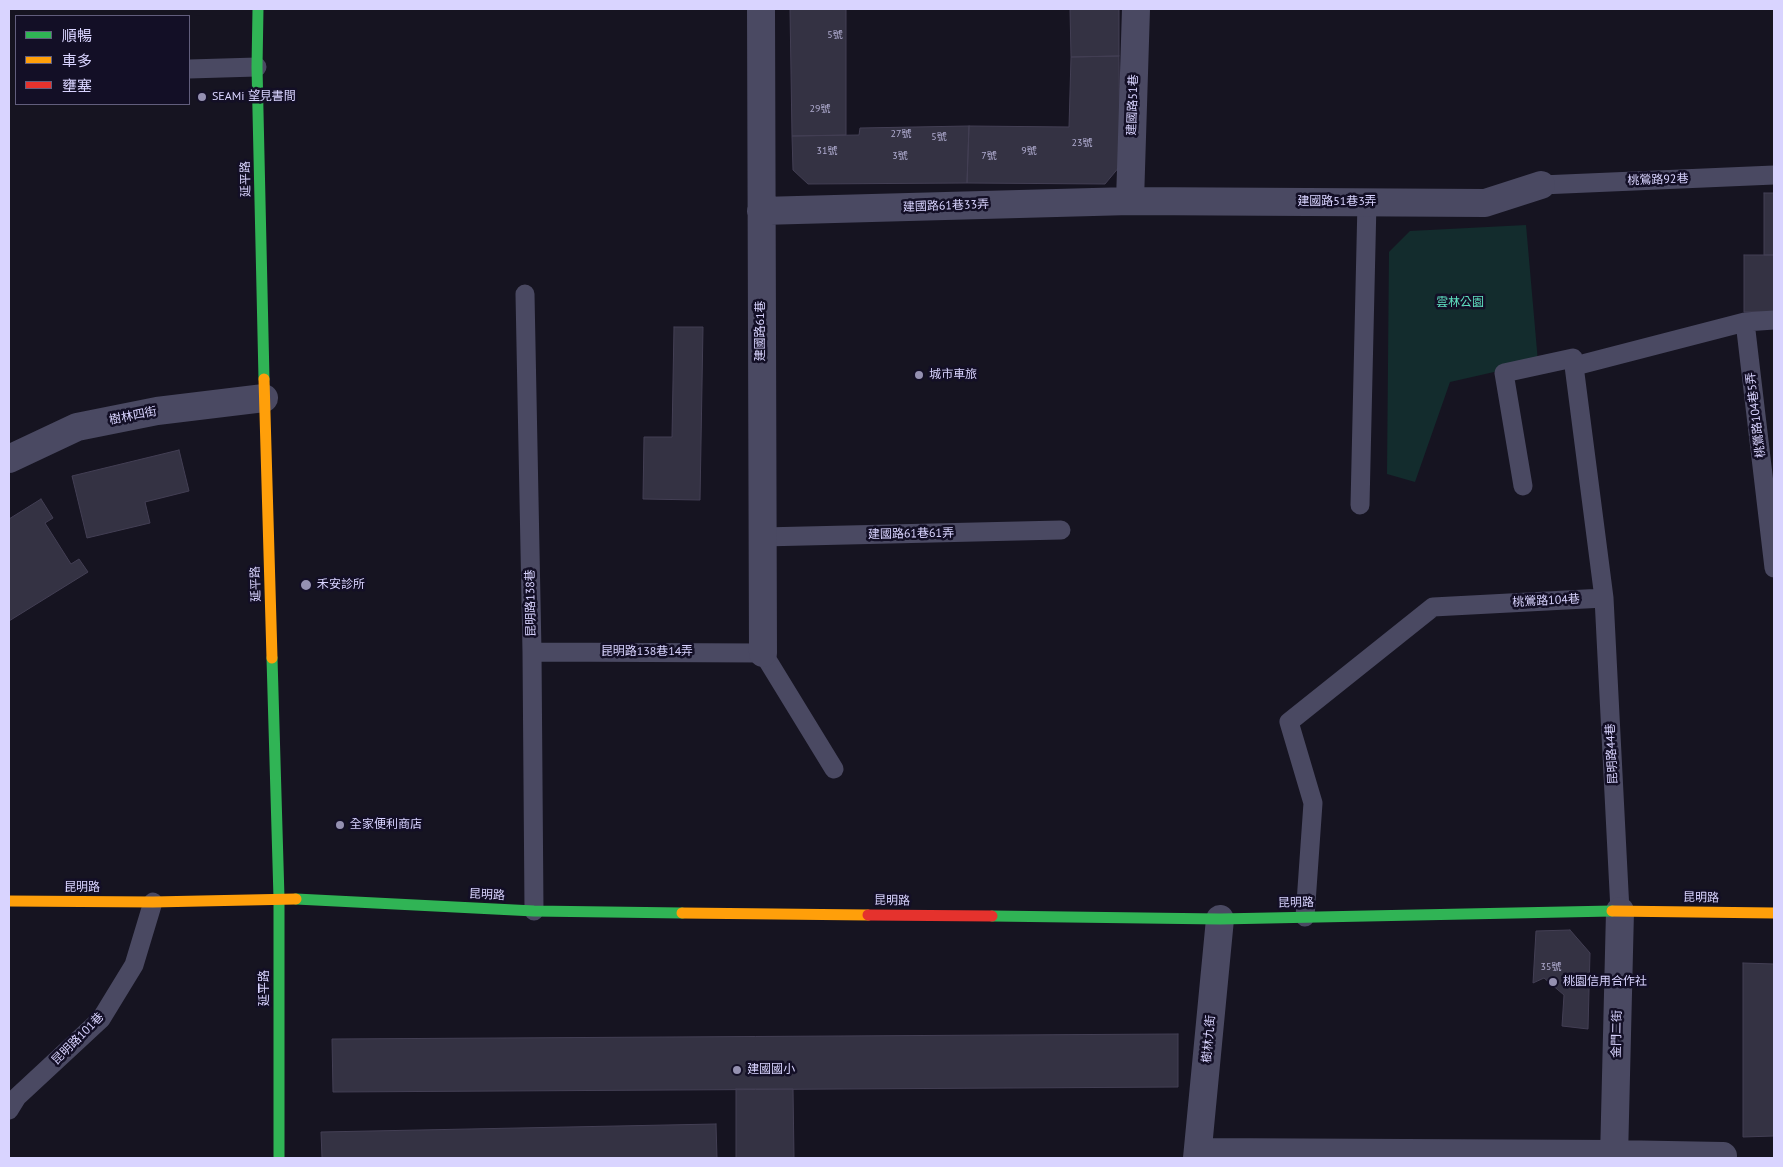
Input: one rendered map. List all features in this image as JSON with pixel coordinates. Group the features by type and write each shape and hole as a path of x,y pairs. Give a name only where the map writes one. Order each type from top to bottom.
{"street":[{"name":"延平路","path":"258,9 257,67 264,398 279,898 279,1158"},
{"name":"建國路61巷","path":"761,9 763,653"},
{"name":"建國路51巷","path":"1130,201 1136,9"},
{"name":"建國路51巷3弄","path":"1130,201 1485,203 1541,185"},
{"name":"建國路61巷33弄","path":"761,211 1130,201"},
{"name":"樹林四街","path":"9,460 77,427 157,411 264,398"},
{"name":"昆明路","path":"9,901 153,902 279,898 534,911 1220,919 1620,911 1774,913"},
{"name":"金門二街","path":"1614,1156 1620,911"},
{"name":"樹林九街","path":"1198,1155 1220,919"},
{"path":"1198,1155 1722,1156"}],"lane":[{"path":"190,69 257,67"},
{"name":"桃鶯路92巷","path":"1541,185 1774,175"},
{"path":"1360,505 1367,202"},
{"name":"昆明路138巷","path":"525,294 532,652 534,911"},
{"path":"1575,366 1745,322 1774,320"},
{"name":"桃鶯路104巷5弄","path":"1745,322 1774,568"},
{"path":"1523,486 1504,373 1573,358 1604,598"},
{"name":"建國路61巷61弄","path":"762,537 1061,530"},
{"name":"昆明路44巷","path":"1604,598 1620,911"},
{"name":"桃鶯路104巷","path":"1305,917 1313,803 1289,722 1433,607 1604,598"},
{"name":"昆明路138巷14弄","path":"532,652 763,653"},
{"path":"763,653 834,769"},
{"name":"昆明路101巷","path":"9,1110 17,1097 101,1019 134,965 153,902"}],"green space":[{"name":"雲林公園","path":"1526,225 1538,362 1450,382 1415,482 1387,474 1389,252 1410,231"}],"building":[{"path":"790,9 846,9 846,135 792,136"},
{"path":"1070,9 1119,9 1119,56 1071,57"},
{"path":"1119,56 1120,166 1105,184 967,183 969,126 1069,127 1071,57"},
{"path":"969,126 967,183 808,184 793,170 792,136 859,135 860,128"},
{"path":"1764,193 1774,193 1774,255 1764,255"},
{"path":"1744,255 1774,255 1774,312 1744,312"},
{"path":"674,327 703,327 700,500 643,499 644,437 672,437"},
{"path":"179,450 189,491 145,502 150,523 87,538 72,476"},
{"path":"41,499 53,518 45,523 71,564 79,559 88,572 9,621 9,519"},
{"path":"1570,930 1590,953 1588,1029 1562,1026 1564,995 1544,978 1533,983 1536,931"},
{"path":"1743,963 1774,964 1774,1136 1743,1137"},
{"path":"1178,1034 1178,1087 333,1092 332,1039"},
{"path":"736,1089 793,1089 794,1158 736,1158"},
{"path":"716,1124 717,1158 322,1158 321,1132"}],"traffic: fast":[{"path":"258,9 257,67 264,379"},
{"path":"272,658 279,898 279,1158"},
{"path":"296,899 534,911 682,913"},
{"path":"992,916 1220,919 1612,911"}],"traffic: slow":[{"path":"264,379 272,658"},
{"path":"9,901 153,902 296,899"},
{"path":"1612,911 1774,913"},
{"path":"682,913 868,915"}],"traffic: jam":[{"path":"868,915 992,916"}],"place":[{"name":"SEAMi 望見書間","path":"202,97"},
{"name":"城市車旅","path":"919,375"},
{"name":"禾安診所","path":"306,585"},
{"name":"全家便利商店","path":"340,825"},
{"name":"桃園信用合作社","path":"1553,982"},
{"name":"建國國小","path":"737,1070"}]}
